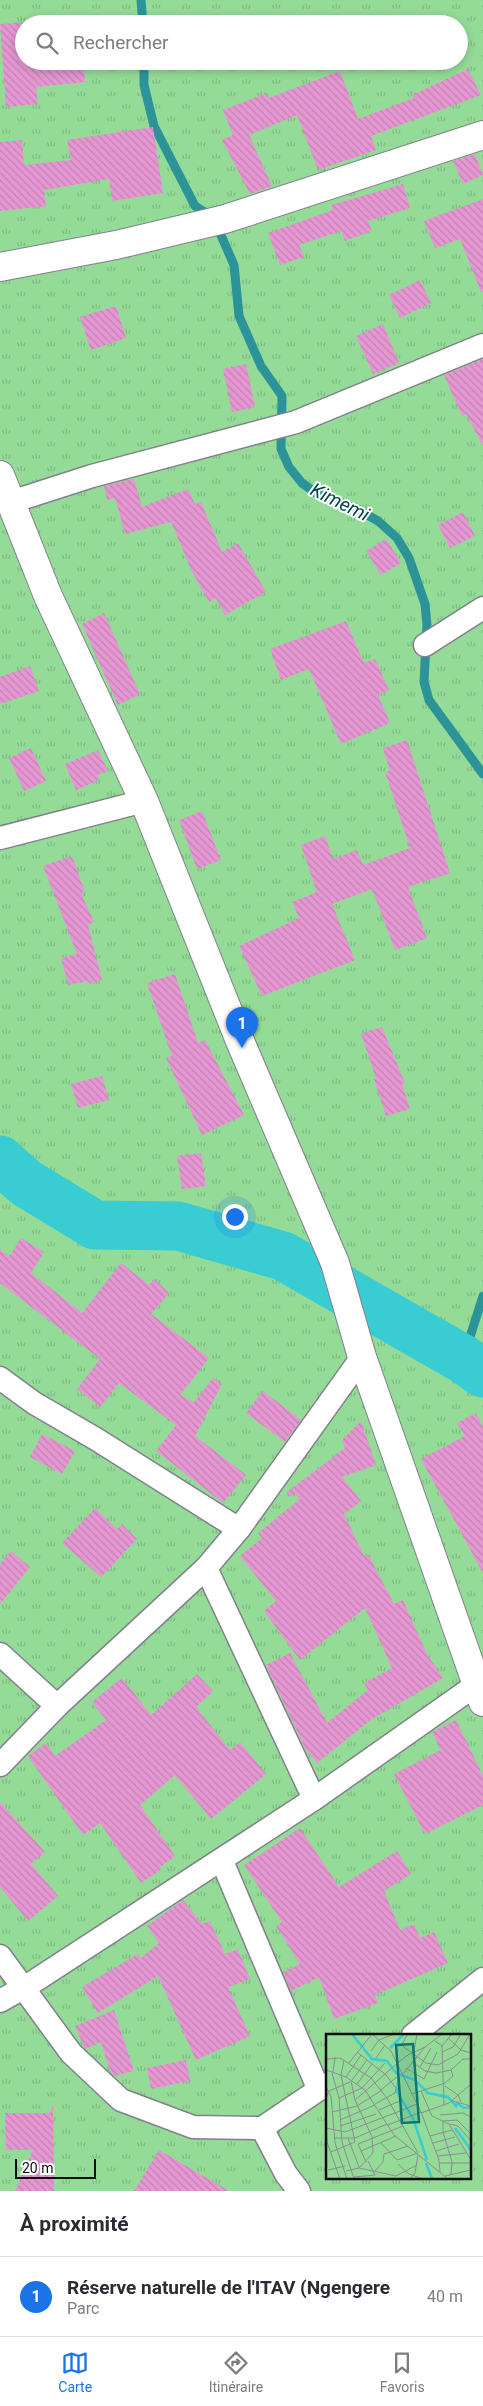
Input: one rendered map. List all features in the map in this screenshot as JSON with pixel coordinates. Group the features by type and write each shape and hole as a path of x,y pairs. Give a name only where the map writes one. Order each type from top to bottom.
{"street":[{"path":"0,268 116,245 212,222 483,135"},
{"path":"11,502 92,476 296,422 483,345"},
{"path":"0,475 48,596 144,801 240,1041 335,1264 362,1357 480,1689 222,1861 24,1988 0,2001"},
{"path":"425,645 483,608"},
{"path":"0,838 144,801"},
{"path":"0,1765 57,1706 206,1568 239,1529 362,1357"},
{"path":"0,1378 34,1404 96,1439 239,1529"},
{"path":"206,1568 314,1799"},
{"path":"0,1654 57,1706"},
{"path":"0,1956 71,2053 121,2100 192,2128 262,2128 322,2086 222,1861"},
{"path":"414,2034 483,1979"},
{"path":"262,2128 286,2174 299,2191"}],"green space":[{"path":"0,0 483,0 483,2191 0,2191"}],"building":[{"path":"15,23 15,70 84,70 85,82 36,87 38,104 6,107 0,24"},
{"path":"468,69 481,95 371,136 376,150 318,170 297,115 249,135 272,186 250,194 222,140 233,135 223,110 267,93 269,98 340,71 358,119 414,98 412,95"},
{"path":"153,127 163,193 112,201 109,179 44,190 46,206 0,211 0,142 22,140 24,165 71,160 67,140"},
{"path":"475,154 483,175 463,184 453,161"},
{"path":"403,184 410,208 368,221 372,231 345,241 341,231 299,245 304,257 280,265 268,233 333,210 331,205"},
{"path":"483,199 483,292 481,292 460,239 435,248 424,221"},
{"path":"420,280 431,303 400,318 389,295"},
{"path":"116,306 126,338 91,350 80,317"},
{"path":"383,324 399,363 373,374 356,336"},
{"path":"483,359 483,446 466,414 462,416 444,375"},
{"path":"246,364 255,407 232,412 223,369"},
{"path":"134,479 142,507 188,489 195,504 201,502 222,552 238,543 266,592 225,615 216,598 209,602 193,574 171,522 125,534 115,498 107,500 104,486"},
{"path":"463,512 475,536 450,548 438,525"},
{"path":"386,539 401,563 381,575 366,551"},
{"path":"104,613 140,694 118,705 82,624"},
{"path":"346,621 364,663 375,659 389,690 378,695 390,723 341,744 309,669 281,680 270,649"},
{"path":"30,666 39,691 0,704 0,677"},
{"path":"407,740 450,873 408,887 427,938 395,950 372,889 332,904 355,960 262,996 239,946 299,918 292,902 317,892 301,845 325,836 333,859 357,850 363,865 410,848 385,772 390,771 383,748"},
{"path":"31,748 46,781 24,791 9,758"},
{"path":"98,750 108,771 97,775 99,780 76,790 65,764"},
{"path":"202,811 221,860 197,869 179,820"},
{"path":"72,856 85,892 81,893 94,922 88,925 102,980 89,984 88,981 68,985 61,958 77,954 43,866"},
{"path":"175,974 198,1043 205,1040 244,1115 202,1135 166,1058 172,1056 147,983"},
{"path":"382,1027 405,1083 402,1084 410,1109 386,1116 374,1079 376,1078 361,1034"},
{"path":"102,1076 109,1100 78,1108 71,1084"},
{"path":"201,1153 206,1186 182,1189 177,1156"},
{"path":"21,1238 44,1252 31,1273 82,1313 121,1263 149,1285 154,1279 169,1293 151,1314 209,1358 180,1395 194,1402 213,1378 222,1384 195,1436 246,1475 223,1503 156,1451 176,1425 119,1383 100,1407 77,1389 100,1359 0,1283 0,1249 9,1257"},
{"path":"263,1391 301,1420 285,1442 246,1413"},
{"path":"476,1413 483,1426 483,1573 421,1459 465,1436 457,1423"},
{"path":"361,1421 376,1465 342,1477 361,1501 344,1514 364,1556 368,1554 394,1604 403,1600 427,1654 443,1678 372,1719 317,1763 305,1748 266,1665 290,1653 327,1723 368,1690 364,1683 392,1668 365,1608 300,1660 264,1611 276,1601 240,1556 262,1538 258,1533 300,1499 295,1494 289,1496 287,1492 345,1448 342,1440"},
{"path":"42,1434 75,1451 62,1474 30,1457"},
{"path":"95,1508 117,1529 122,1524 137,1539 101,1577 62,1543"},
{"path":"11,1551 30,1567 0,1604 0,1564"},
{"path":"197,1674 213,1691 196,1707 230,1750 240,1742 266,1774 211,1819 175,1775 140,1805 175,1856 159,1868 161,1870 141,1883 100,1823 83,1835 28,1756 46,1743 55,1756 106,1720 92,1702 122,1678 151,1715"},
{"path":"456,1720 483,1776 483,1805 425,1834 394,1774 441,1750 432,1732"},
{"path":"0,1802 45,1852 31,1864 58,1896 28,1921 0,1887"},
{"path":"300,1828 339,1887 397,1851 411,1874 384,1891 400,1930 414,1924 420,1938 434,1932 448,1963 375,1995 378,2003 334,2019 319,1977 291,1991 283,1972 300,1964 276,1926 282,1922 244,1865"},
{"path":"183,1900 202,1924 210,1921 225,1954 238,1949 250,1979 228,1987 250,2036 196,2060 158,1976 98,2013 82,1987 138,1954 141,1958 159,1943 147,1926"},
{"path":"114,2010 134,2071 115,2076 110,2071 101,2042 85,2049 75,2026"},
{"path":"186,2060 190,2081 151,2089 147,2068"},
{"path":"53,2106 54,2191 15,2191 33,2150 6,2150 5,2113 50,2113"},
{"path":"159,2150 229,2191 134,2191"}],"waterway":[{"name":"Kimemi","path":"141,0 142,15"},
{"name":"Kimemi","path":"144,70 144,85 154,126 195,206 213,217 234,265 239,316 261,366 282,396 281,449 289,467 302,483 316,493 357,509 378,521 397,538 409,558 425,604 427,625 424,682 429,700 483,774"},
{"path":"0,1160 26,1183 95,1225 178,1226 283,1256 463,1359 483,1373"},
{"name":"Kimemi","path":"463,1359 483,1296"}],"place":[{"name":"Réserve naturelle de l'ITAV (Ngengere","path":"242,1048"}]}
